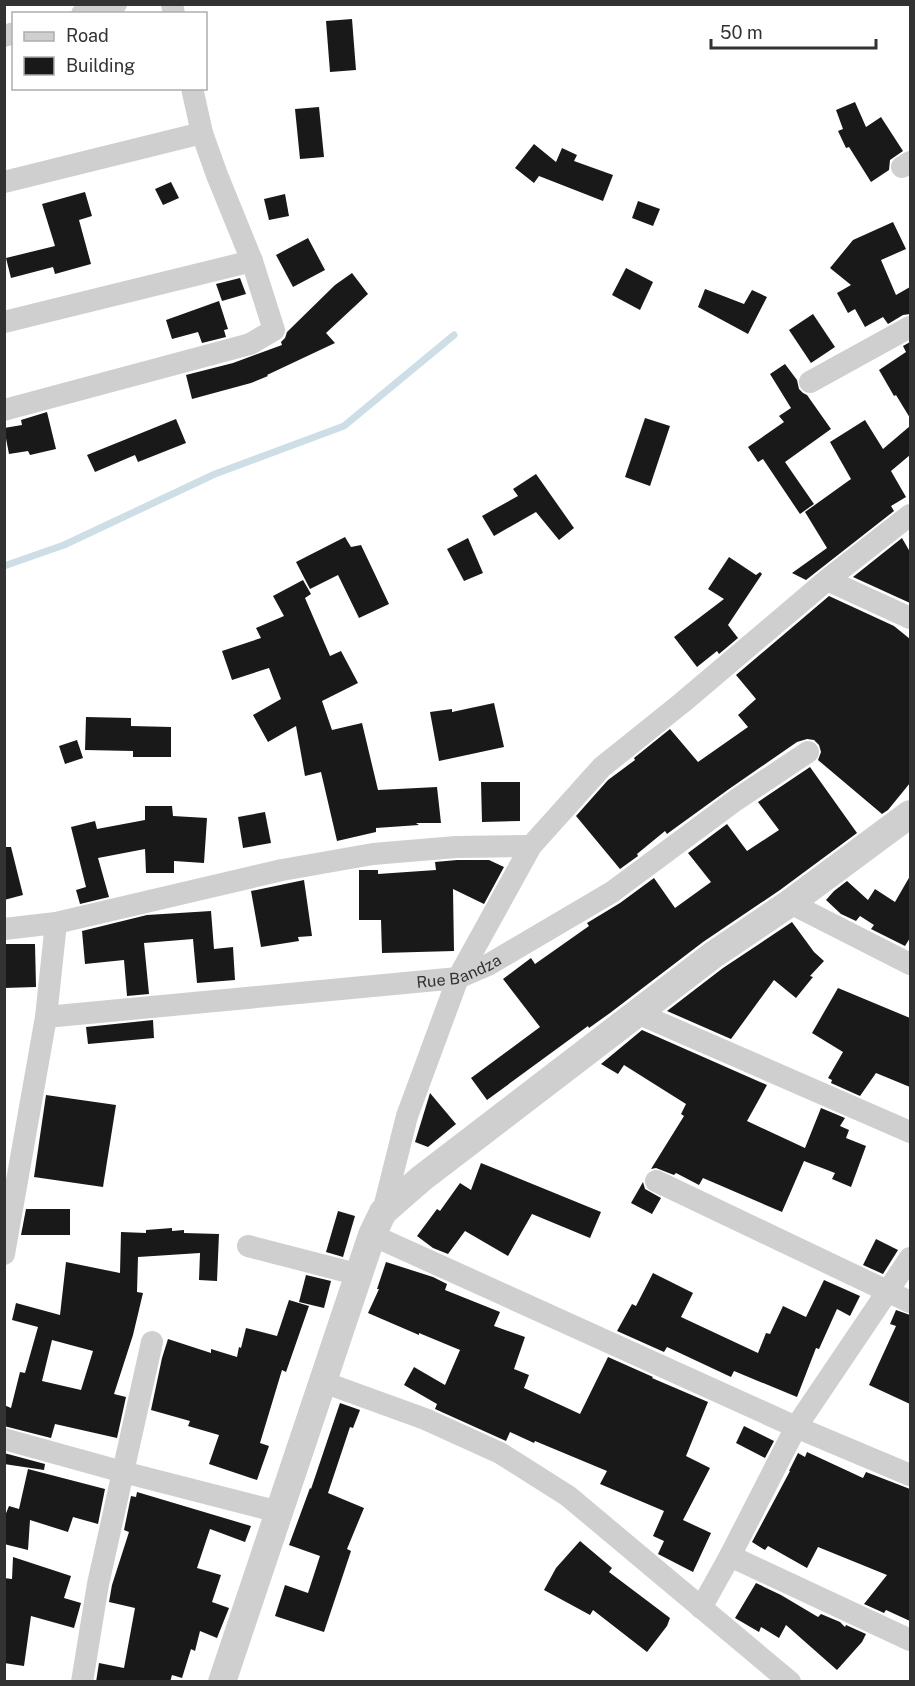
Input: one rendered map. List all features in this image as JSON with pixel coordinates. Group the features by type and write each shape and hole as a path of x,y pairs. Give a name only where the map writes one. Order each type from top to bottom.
{"street":[{"path":"89,12 116,4"},
{"path":"5,409 250,344 274,330 252,261 202,133 192,90"},
{"path":"4,182 202,133"},
{"path":"4,322 252,261"},
{"path":"810,382 910,328"},
{"path":"222,1682 322,1382 378,1223 406,1116 458,978 531,846 602,767 827,580 910,515"},
{"path":"827,580 910,618"},
{"name":"Rue Bandza","path":"46,1017 458,978 488,964 612,892 736,800 808,752"},
{"path":"378,1223 422,1178 713,956 790,903 910,814"},
{"path":"4,929 56,923 272,872 373,854 456,847 531,846"},
{"path":"790,903 910,964"},
{"path":"4,1254 46,1017 56,923"},
{"path":"637,1013 910,1132"},
{"path":"656,1181 910,1302"},
{"path":"378,1223 796,1427 910,1475"},
{"path":"248,1246 360,1275"},
{"path":"701,1608 796,1427 910,1258"},
{"path":"82,1682 98,1584 152,1342"},
{"path":"322,1382 425,1419 500,1454 567,1496 790,1682"},
{"path":"4,1439 279,1512"},
{"path":"730,1556 910,1640"}],"building":[{"path":"352,19 356,70 330,72 326,21"},
{"path":"855,102 866,127 881,117 903,151 890,160 889,170 871,182 849,147 846,148 838,131 843,129 836,110"},
{"path":"319,107 324,157 300,159 295,109"},
{"path":"534,144 556,162 562,148 577,155 574,161 613,175 603,201 539,176 534,183 515,168"},
{"path":"171,182 179,198 163,205 155,189"},
{"path":"85,192 92,216 79,220 91,264 55,274 53,267 11,278 6,258 55,246 42,204"},
{"path":"285,194 289,216 269,220 264,199"},
{"path":"638,201 660,209 653,226 632,218"},
{"path":"893,222 906,249 881,260 896,295 910,287 910,314 903,315 888,324 883,317 865,327 855,309 848,313 837,293 851,285 830,268 853,240"},
{"path":"308,238 325,270 293,287 276,255"},
{"path":"626,268 653,282 640,310 612,295"},
{"path":"352,273 368,294 326,333 335,343 251,383 192,399 186,375 233,363 282,345 281,342 287,332 335,285"},
{"path":"240,278 246,294 222,301 216,284"},
{"path":"705,289 744,304 752,290 767,297 748,334 698,307"},
{"path":"219,301 228,329 224,330 226,337 202,343 198,332 172,339 166,320"},
{"path":"813,314 835,347 811,363 789,330"},
{"path":"910,342 910,418 879,370 906,352 903,346"},
{"path":"785,364 797,380 799,389 807,395 831,429 785,462 814,504 800,514 763,459 758,462 748,447 784,422 779,416 791,408 770,374"},
{"path":"47,412 56,449 30,455 28,451 9,454 4,428 22,425 21,420"},
{"path":"645,418 670,426 650,486 625,477"},
{"path":"176,419 186,443 138,462 135,455 95,472 87,455"},
{"path":"865,420 883,449 910,426 910,455 891,471 906,497 891,506 894,511 806,580 792,573 827,548 805,512 851,479 830,442"},
{"path":"536,474 574,528 559,540 536,512 494,536 482,516 518,496 513,489"},
{"path":"345,537 351,547 361,545 389,604 359,618 338,575 310,589 296,562"},
{"path":"468,538 483,573 464,581 447,549"},
{"path":"902,538 910,552 910,603 853,577"},
{"path":"729,557 756,575 760,572 762,574 728,625 738,638 719,654 717,651 697,667 674,637 724,599 708,589"},
{"path":"303,580 311,594 305,598 330,656 341,651 358,683 322,701 332,730 362,723 378,790 437,787 441,823 416,823 419,825 376,828 376,832 337,841 321,772 305,776 296,726 268,742 253,715 281,699 269,668 232,680 222,651 261,638 256,628 284,616 273,596"},
{"path":"829,596 894,626 910,639 910,783 882,814 818,760 821,752 819,745 814,740 807,739 797,742 667,834 665,831 620,869 576,816 608,780 670,729 698,762 748,727 738,715 756,699 736,675"},
{"path":"494,703 504,747 439,761 430,712 452,709 452,712"},
{"path":"86,717 131,718 131,726 171,727 171,757 133,757 133,751 85,750"},
{"path":"77,740 83,758 65,764 59,746"},
{"path":"810,767 857,833 487,1100 471,1078 540,1027 503,979 531,958 535,964 589,926 587,923 654,878 675,908 711,882 688,853 727,824 747,851 779,830 758,802"},
{"path":"481,782 520,782 520,821 482,822"},
{"path":"145,806 172,806 173,816 207,818 204,863 174,861 174,873 146,873 145,849 98,858 109,897 80,904 76,890 86,887 71,827 95,821 97,829 145,820"},
{"path":"265,812 271,843 243,848 238,817"},
{"path":"4,847 11,847 23,895 4,900"},
{"path":"489,860 504,867 484,904 453,889 454,951 382,953 381,920 359,920 359,870 378,870 378,874 436,870 435,862"},
{"path":"910,876 910,938 905,946 871,929 874,925 860,916 856,921 841,914 826,900 847,881 868,900 875,889 895,902"},
{"path":"304,880 312,936 298,937 299,941 261,947 251,891"},
{"path":"211,911 214,949 233,947 235,980 197,983 193,939 144,943 149,994 127,996 124,960 85,964 82,931 147,915"},
{"path":"792,922 814,952 824,961 810,976 813,977 796,998 774,980 731,1039 667,1011 723,968"},
{"path":"4,944 35,944 36,987 4,988"},
{"path":"838,988 910,1018 910,1087 876,1073 860,1096 831,1083 832,1080 828,1078 843,1052 812,1033"},
{"path":"153,1020 154,1038 88,1044 86,1027"},
{"path":"642,1030 767,1085 747,1121 805,1148 821,1108 845,1118 840,1126 849,1130 846,1138 866,1146 851,1187 832,1179 835,1173 804,1161 782,1212 703,1178 699,1185 676,1173 674,1175 656,1168 651,1169 684,1116 681,1114 686,1104 624,1065 618,1074 601,1064"},
{"path":"430,1093 456,1124 428,1147 415,1142"},
{"path":"46,1095 116,1105 103,1187 34,1177"},
{"path":"481,1163 601,1212 590,1238 532,1214 508,1256 465,1231 448,1254 433,1248 417,1236 437,1209 440,1211 460,1183 471,1190"},
{"path":"643,1182 645,1189 661,1198 652,1214 631,1203"},
{"path":"26,1209 70,1209 70,1235 21,1235"},
{"path":"338,1211 355,1216 343,1257 326,1252"},
{"path":"172,1228 172,1231 184,1230 184,1233 219,1234 217,1281 199,1280 200,1253 138,1257 137,1292 143,1293 133,1335 114,1394 126,1397 117,1438 55,1424 51,1438 4,1426 4,1405 11,1408 20,1372 25,1373 38,1327 12,1320 16,1303 60,1315 66,1262 120,1273 121,1232 146,1233 146,1230","holes":["52,1340 93,1351 81,1390 42,1381"]},
{"path":"876,1239 898,1250 883,1274 863,1265"},
{"path":"386,1262 433,1277 447,1284 445,1290 500,1312 494,1326 525,1337 514,1369 529,1375 524,1388 580,1414 608,1357 708,1402 686,1456 710,1468 683,1520 711,1533 693,1572 658,1554 664,1541 653,1536 664,1511 600,1484 607,1471 510,1432 506,1441 435,1409 437,1404 404,1385 414,1367 445,1385 460,1350 368,1313 379,1289 377,1289"},
{"path":"653,1273 693,1293 681,1317 758,1353 766,1333 770,1334 783,1306 806,1317 824,1280 860,1296 850,1316 837,1309 819,1349 816,1348 797,1397 734,1371 731,1377 667,1347 664,1352 617,1331 632,1304 636,1306"},
{"path":"306,1275 331,1281 324,1308 299,1302"},
{"path":"289,1300 309,1306 286,1372 282,1370 260,1443 269,1446 257,1480 209,1464 219,1435 188,1426 190,1421 151,1410 168,1339 211,1353 211,1349 237,1357 246,1328 277,1336"},
{"path":"896,1310 910,1315 910,1404 869,1385 896,1326 890,1324"},
{"path":"340,1403 360,1410 353,1428 350,1427 328,1493 364,1508 347,1549 351,1551 324,1632 275,1616 285,1585 308,1593 320,1556 289,1545"},
{"path":"744,1426 774,1441 765,1458 736,1443"},
{"path":"807,1452 863,1478 866,1472 910,1489 910,1621 886,1610 884,1613 864,1604 887,1575 818,1547 807,1568 768,1546 765,1550 752,1542 798,1453 805,1457"},
{"path":"4,1453 45,1464 44,1470 4,1464"},
{"path":"28,1469 105,1489 98,1524 73,1517 68,1532 30,1520 28,1550 4,1544 4,1518 9,1506 19,1509"},
{"path":"137,1492 251,1526 245,1542 210,1529 197,1568 221,1575 212,1602 229,1608 217,1638 200,1631 195,1651 191,1649 182,1678 172,1675 170,1682 96,1682 99,1663 124,1668 135,1608 109,1602 129,1532 124,1530 131,1496 136,1497"},
{"path":"580,1541 612,1568 609,1572 670,1618 667,1626 647,1652 593,1610 590,1615 544,1590 556,1568"},
{"path":"13,1557 71,1576 64,1598 81,1603 74,1628 31,1616 24,1666 4,1663 4,1578 12,1579"},
{"path":"756,1583 818,1617 821,1614 840,1622 845,1627 846,1625 866,1634 862,1642 837,1670 786,1625 779,1638 761,1627 759,1632 735,1618"}],"waterway":[{"path":"4,566 64,545 215,474 344,426 454,335"}]}
